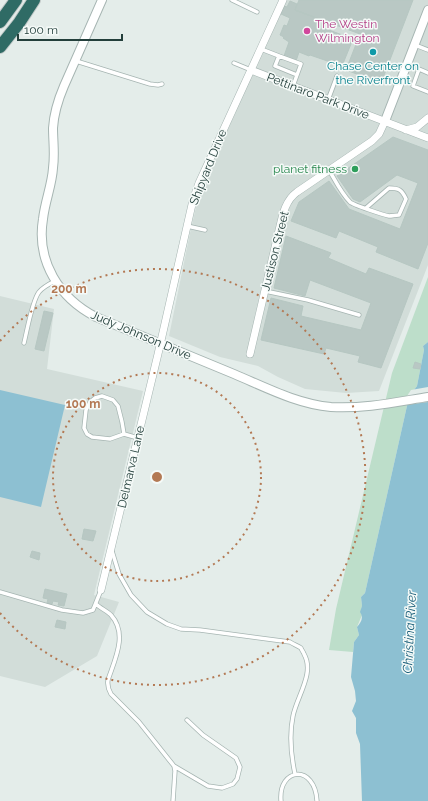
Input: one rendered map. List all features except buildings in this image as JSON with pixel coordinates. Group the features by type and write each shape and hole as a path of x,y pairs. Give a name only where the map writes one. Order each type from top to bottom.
{"highway":[{"path":"0,22 16,0"},
{"path":"0,47 19,23 34,0"}],"street":[{"name":"Judy Johnson Drive","path":"102,0 61,93 56,106 53,127 53,168 42,220 42,234 46,261 52,275 63,291 72,301 87,312 283,394 306,402 321,405 358,407 428,397"},
{"name":"Shipyard Drive","path":"160,343 193,200 199,183 283,0"},
{"name":"Pettinaro Park Drive","path":"384,121 393,102 428,10"},
{"name":"Pettinaro Park Drive","path":"251,70 428,138"},
{"path":"406,130 417,127 428,118"},
{"name":"Justison Street","path":"250,354 286,206 294,194 379,134 384,121"},
{"name":"Delmarva Lane","path":"101,590 160,343"}],"lane":[{"path":"232,0 257,12"},
{"path":"415,45 428,50"},
{"path":"261,49 301,64 293,86"},
{"path":"278,56 275,66 297,75"},
{"path":"75,61 150,84 162,84"},
{"path":"234,63 251,70"},
{"path":"428,72 419,69 413,86 428,92"},
{"path":"328,100 337,76"},
{"path":"329,170 343,194 351,203 388,216 399,215 406,199 403,192 396,188 389,188 366,208"},
{"path":"187,226 205,230"},
{"path":"24,344 34,303 39,293 55,280"},
{"path":"265,292 308,300 359,315"},
{"path":"124,434 118,406 113,400 102,396 95,398 90,402 86,410 84,428 87,434 92,438 110,439 124,434 138,438"},
{"path":"111,548 119,574 131,594 147,612 167,624 181,629 200,630 290,642 301,648 306,657 308,669 293,716 290,734 295,774"},
{"path":"0,592 62,610 82,613 93,610 101,590"},
{"path":"96,604 111,615 118,626 120,634 119,646 107,685 111,694 139,722 174,766 208,786 222,788 233,784 237,779 240,767 236,758 202,735 186,720"},
{"path":"173,801 174,766"},
{"path":"281,801 281,790 284,783 295,774 302,775 310,779 315,787 317,801"}],"shaded area":[{"path":"286,0 428,0 428,265 379,391 346,393 305,389 258,366 220,357 169,336 199,194"},
{"path":"0,296 54,309 47,369 143,391 94,595 119,602 97,656 45,687 0,676"}],"green space":[{"path":"428,277 428,342 423,346 424,350 417,386 409,397 365,593 361,597 362,615 357,627 359,635 354,642 353,652 329,650 336,609 392,373"}],"water":[{"name":"Christina River","path":"428,342 428,801 362,801 360,744 356,733 356,718 352,711 356,701 351,677 354,642 359,635 357,627 362,618 360,612 362,606 361,597 365,593 409,397 417,386 424,350 423,346"},
{"path":"0,390 65,405 41,507 0,497"}],"pier":[{"path":"428,387 428,402 405,405 407,396 411,390"}],"place":[{"name":"The Westin Wilmington","path":"307,31"},
{"name":"Chase Center on the Riverfront","path":"373,52"},
{"name":"planet fitness","path":"355,169"}]}
